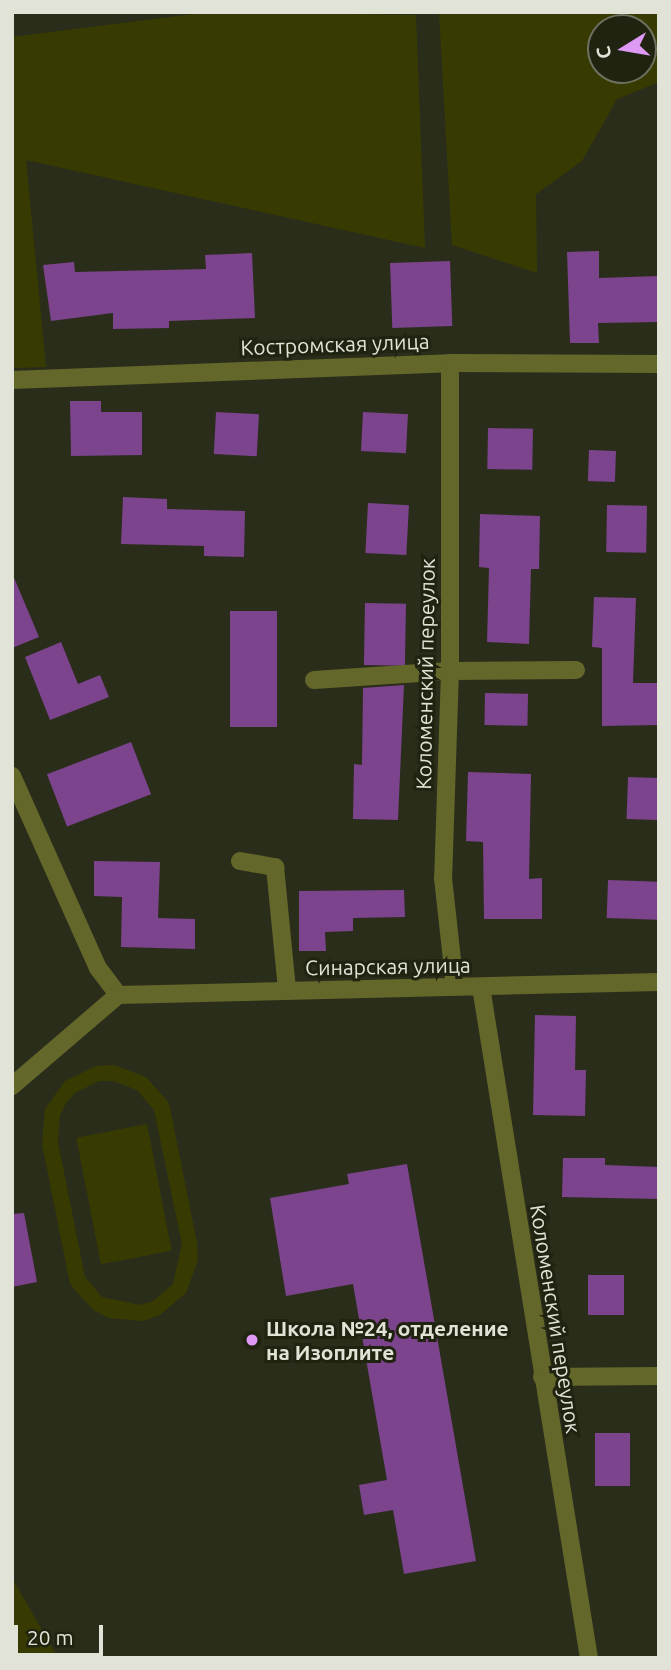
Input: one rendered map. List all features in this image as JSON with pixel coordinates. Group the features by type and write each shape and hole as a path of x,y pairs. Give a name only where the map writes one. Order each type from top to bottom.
{"street":[{"name":"Костромская улица","path":"12,380 450,363 659,364"},
{"name":"Коломенский переулок","path":"450,363 450,671 443,878 455,986"},
{"path":"314,680 450,671 576,670"},
{"path":"12,776 98,968 118,995 12,1086"},
{"path":"240,861 275,867 287,990"},
{"name":"Синарская улица","path":"118,995 659,982"},
{"name":"Коломенский переулок","path":"481,987 541,1377 589,1658"},
{"path":"541,1377 659,1376"}],"shaded area":[{"path":"209,12 416,15 425,248 26,160 46,367 12,368 12,37"},
{"path":"439,12 659,12 657,83 657,14 587,14 587,84 654,84 617,99 582,161 536,194 537,273 452,245"},
{"path":"114,1065 146,1077 169,1103 197,1243 198,1260 186,1293 160,1315 143,1321 109,1318 93,1310 70,1284 42,1144 45,1109 65,1081 96,1066","holes":["99,1081 113,1081 137,1090 154,1110 182,1244 173,1284 153,1301 140,1305 102,1297 85,1277 58,1142 60,1115 75,1093"]},
{"path":"147,1124 172,1251 101,1264 76,1138"},
{"path":"12,1578 58,1658 12,1658"}],"building":[{"path":"599,251 599,278 659,276 659,322 598,323 599,343 570,343 567,252"},
{"path":"252,253 255,318 169,321 169,328 113,329 113,313 51,321 43,265 74,262 75,272 206,269 205,255"},
{"path":"450,261 452,326 392,328 390,263"},
{"path":"70,401 101,401 101,412 142,412 142,455 71,456"},
{"path":"216,412 259,414 257,456 214,454"},
{"path":"363,412 408,414 406,453 361,451"},
{"path":"488,428 533,429 532,470 487,469"},
{"path":"589,450 616,451 615,482 588,481"},
{"path":"123,497 167,499 167,509 245,511 244,557 204,556 204,546 121,544"},
{"path":"368,503 409,505 406,555 365,553"},
{"path":"607,505 647,506 646,553 606,552"},
{"path":"480,514 540,516 539,569 531,569 529,644 487,642 489,568 479,567"},
{"path":"12,573 39,637 12,648"},
{"path":"594,597 636,598 633,683 659,683 659,725 602,726 602,648 592,647"},
{"path":"365,603 406,604 405,666 364,665"},
{"path":"230,611 277,611 277,727 230,727"},
{"path":"61,642 78,684 100,675 109,697 50,720 25,657"},
{"path":"404,685 398,820 353,819 354,764 362,765 363,688"},
{"path":"485,693 528,694 527,726 484,725"},
{"path":"131,742 151,794 67,827 47,774"},
{"path":"468,772 531,774 529,879 542,878 542,919 484,919 483,842 466,841"},
{"path":"628,777 659,778 658,820 627,819"},
{"path":"94,861 160,862 158,918 195,919 195,949 121,947 122,897 94,896"},
{"path":"608,880 659,882 658,920 607,918"},
{"path":"404,890 405,917 353,918 353,931 325,932 326,951 299,951 299,891"},
{"path":"535,1015 576,1016 575,1070 586,1070 585,1116 533,1115"},
{"path":"563,1158 605,1158 605,1165 659,1167 659,1199 562,1197"},
{"path":"407,1164 476,1561 404,1574 393,1510 364,1515 359,1485 387,1480 353,1284 286,1296 270,1198 349,1184 347,1174"},
{"path":"24,1213 37,1282 12,1287 12,1214"},
{"path":"588,1275 624,1275 624,1315 588,1315"},
{"path":"595,1433 630,1433 630,1486 595,1486"}],"place":[{"name":"Школа №24, отделение на Изоплите","path":"252,1340"}]}
